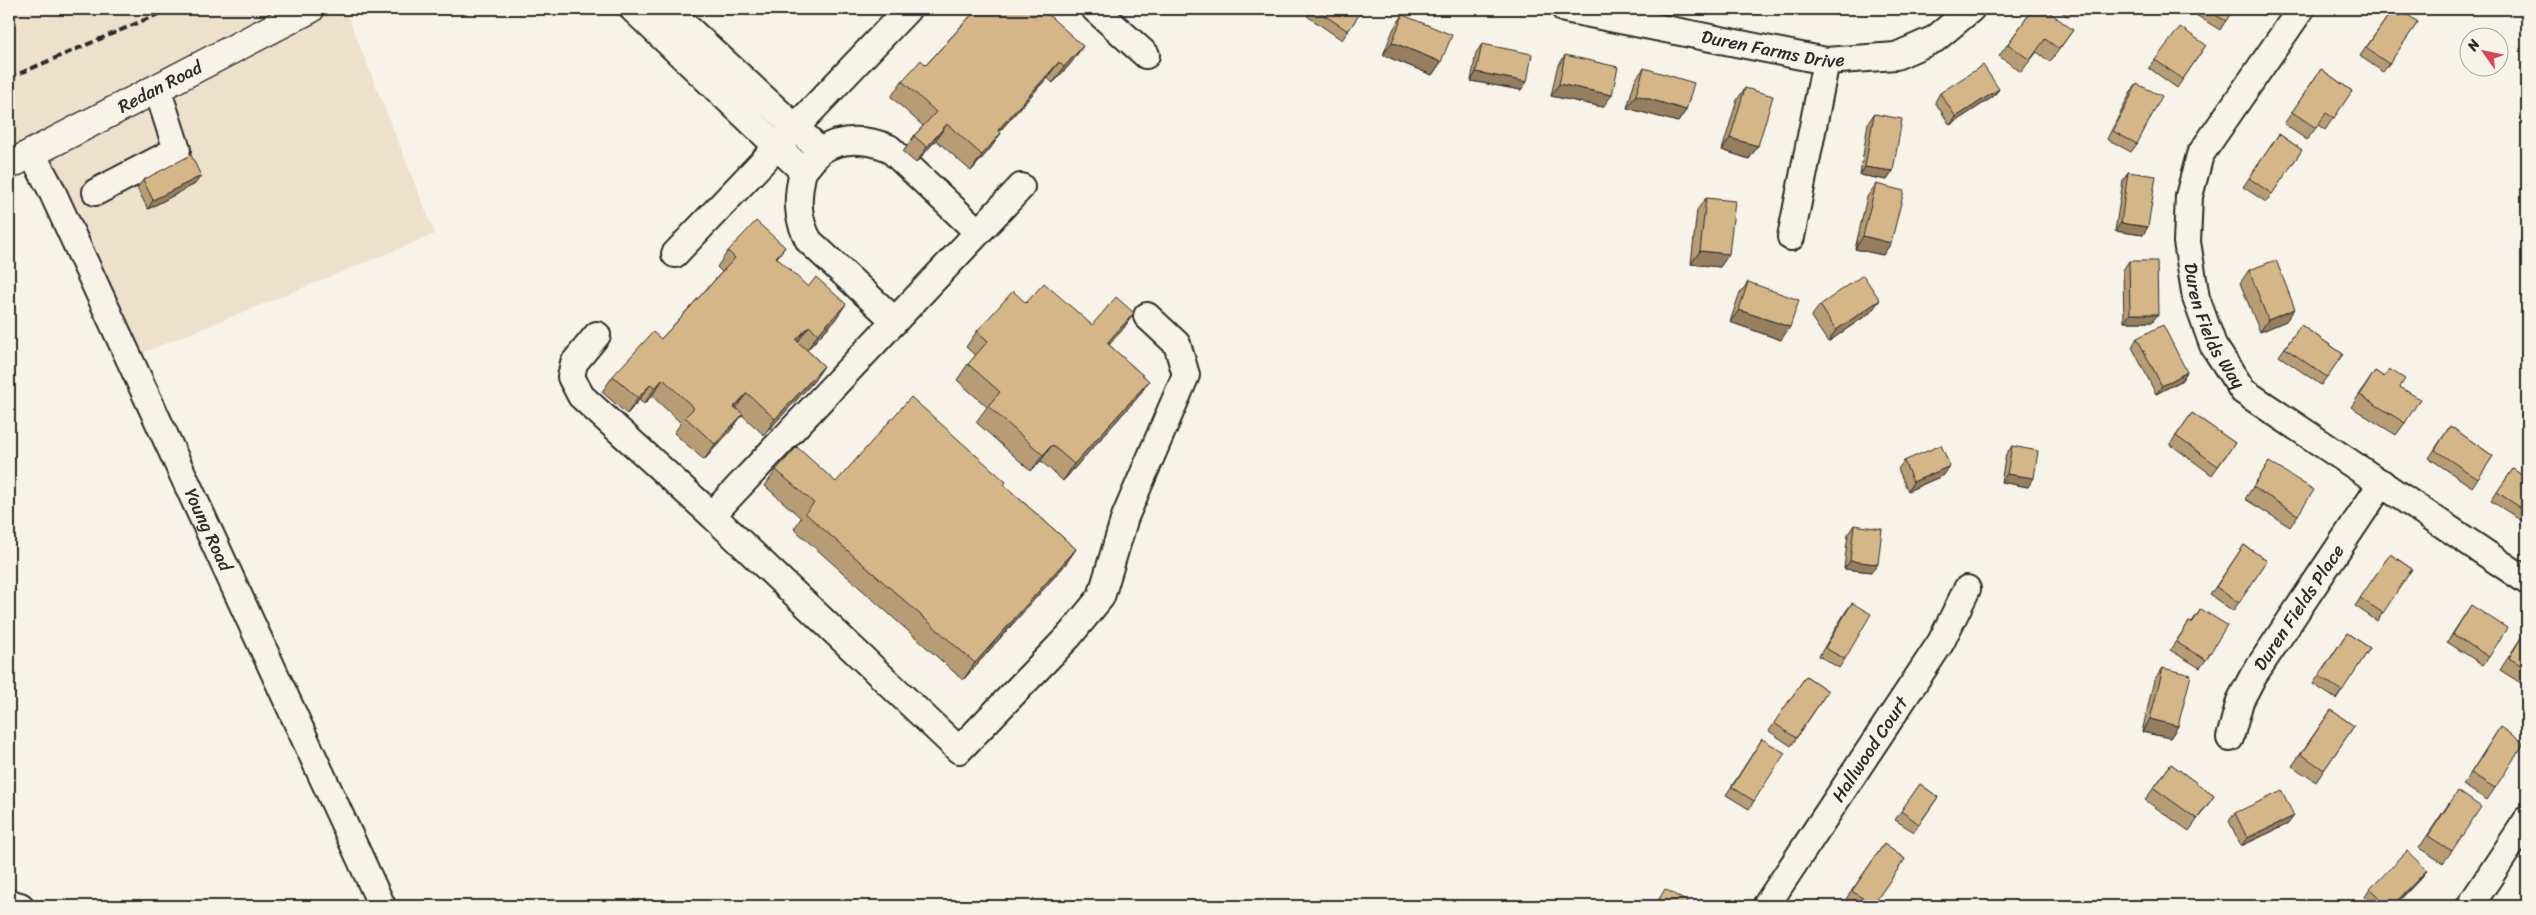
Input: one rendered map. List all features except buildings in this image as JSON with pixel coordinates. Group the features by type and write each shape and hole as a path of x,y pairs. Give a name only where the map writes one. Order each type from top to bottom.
{"main road":[{"name":"Redan Road","path":"20,159 310,9"}],"street":[{"path":"633,9 803,171"},
{"path":"667,9 821,151"},
{"path":"1095,9 1146,55"},
{"name":"Duren Farms Drive","path":"1565,9 1826,61 1896,56 1935,39 1971,9"},
{"name":"Duren Fields Way","path":"2301,9 2200,155 2189,196 2186,242 2196,298 2213,345 2244,391 2527,581"},
{"path":"675,254 908,10"},
{"path":"1791,237 1826,61"},
{"path":"96,192 177,150 157,88"},
{"path":"895,321 809,241 801,225 798,212 798,191 803,171 821,151 853,141 872,141 889,148 978,232"},
{"name":"Young Road","path":"20,159 50,187 382,906"},
{"path":"712,515 1021,187"},
{"path":"597,335 574,363 571,376 581,396 712,515 959,750 1069,636 1101,597 1126,517 1186,375 1177,344 1147,316"},
{"name":"Duren Fields Place","path":"2230,738 2240,701 2253,676 2382,483"},
{"name":"Hallwood Court","path":"1766,906 1940,642 1967,589"},
{"path":"2470,906 2527,820"},
{"path":"9,903 20,906"}],"shaded area":[{"path":"9,9 345,9 435,234 132,357 9,135"}],"railway":[{"path":"9,78 170,9"}]}
